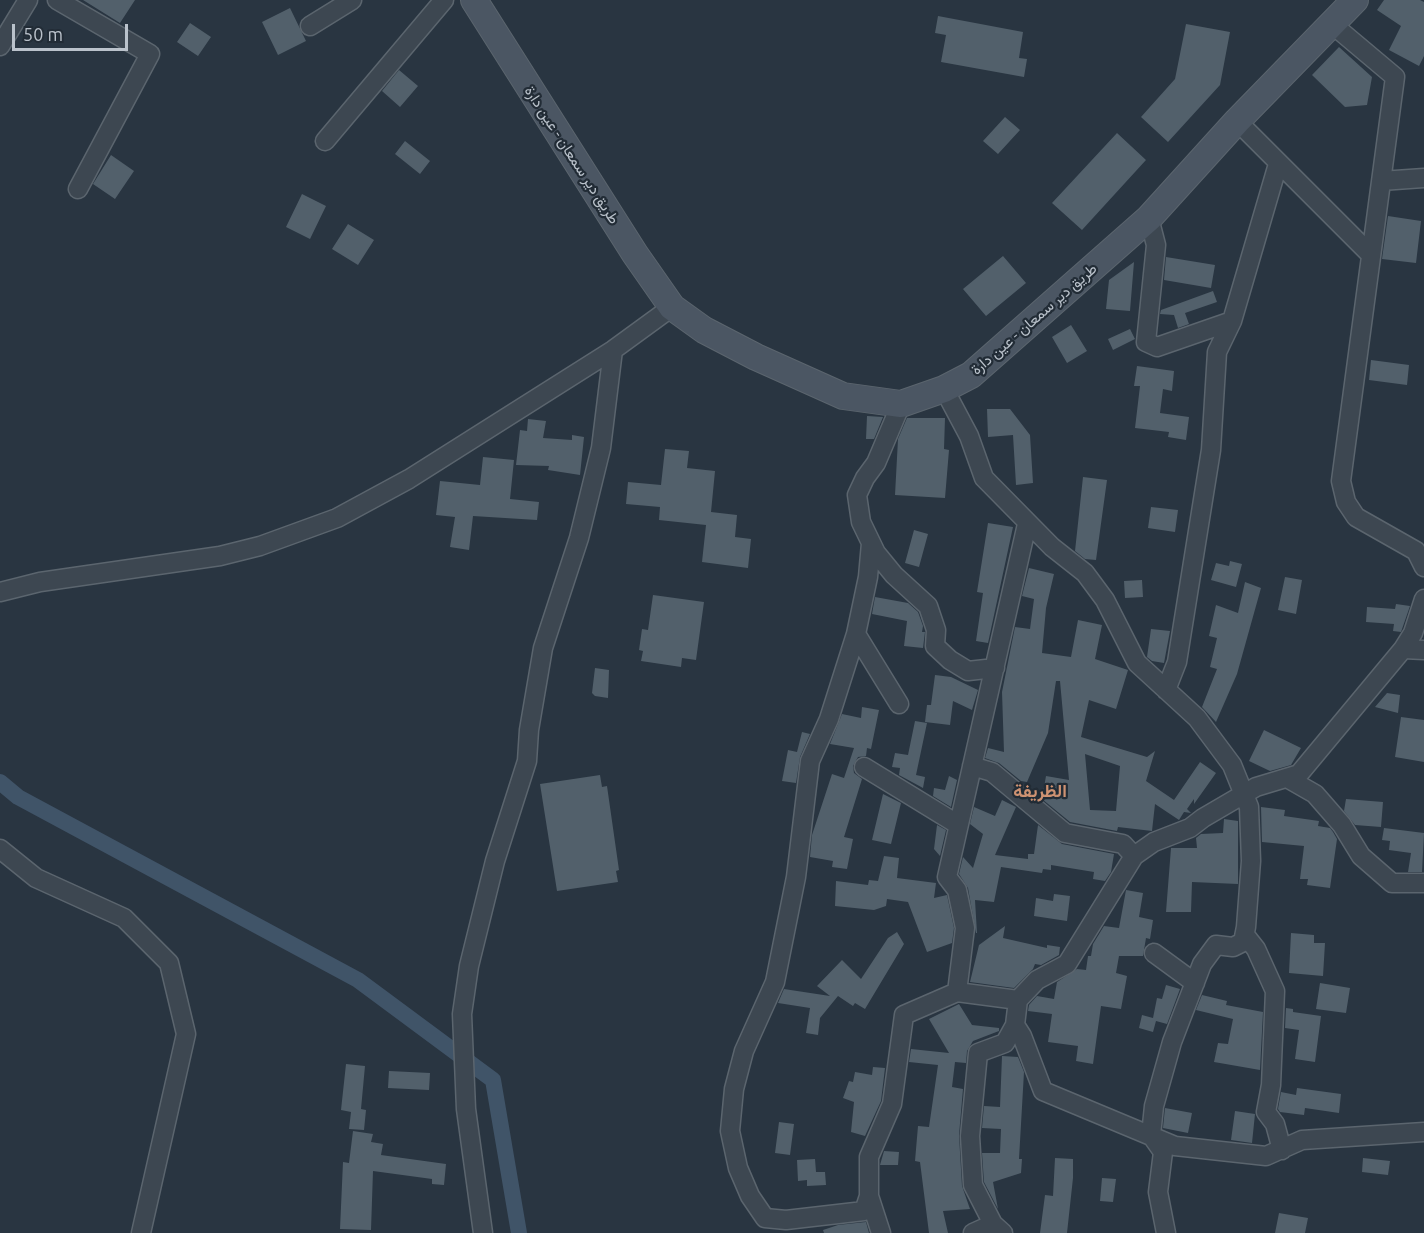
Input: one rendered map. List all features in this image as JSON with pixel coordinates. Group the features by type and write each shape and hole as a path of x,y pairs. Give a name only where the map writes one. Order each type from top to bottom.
{"main road":[{"name":"طريق دير سمعان - عين دارة","path":"474,0 629,244 672,307 704,330 745,352 843,396 901,404 944,389 970,375 1149,218 1237,121 1355,0"}],"street":[{"path":"0,46 28,0"},
{"path":"57,0 150,54 78,189"},
{"path":"310,26 352,0"},
{"path":"325,141 444,0"},
{"path":"1332,24 1395,77 1341,481 1346,502 1356,517 1416,551 1424,567"},
{"path":"1237,121 1371,255"},
{"path":"1166,690 1177,662 1211,450 1217,352 1232,321 1278,164"},
{"path":"1381,181 1424,178"},
{"path":"1149,218 1156,245 1146,342 1157,347 1232,321"},
{"path":"0,592 40,582 220,556 299,534 374,500 613,350 672,307"},
{"path":"483,1233 466,1109 462,1042 462,1014 469,966 495,861 527,761 529,730 543,648 579,538 601,448 613,350"},
{"path":"944,389 969,436 984,478 1027,524 1085,573 1105,600 1137,663 1197,718 1232,765 1245,795 1251,830 1245,935 1238,945 1216,945 1211,949 1172,1042 1154,1106 1151,1135 1163,1152 1158,1192 1166,1233"},
{"path":"901,404 876,463 864,478 857,495 861,522 871,543 894,574 928,606 936,630 935,646 950,660 968,671 995,668"},
{"path":"957,992 965,928 957,890 947,877 957,824 1027,524"},
{"path":"869,1196 864,1211 786,1220 765,1218 750,1196 738,1168 730,1131 734,1089 744,1051 775,982 796,877 810,761 829,719 856,634 868,577 871,543"},
{"path":"973,1233 998,1228 973,1185 969,1136 978,1053 1005,1043 1011,1037 1018,1000 1037,980 1067,964 1134,856 1154,842 1190,828 1256,787 1299,774 1403,650 1413,633 1424,599"},
{"path":"856,634 899,704"},
{"path":"1403,650 1424,650"},
{"path":"972,766 992,772 1065,833 1123,844 1134,856"},
{"path":"864,767 957,824"},
{"path":"1287,778 1315,794 1342,825 1361,856 1392,883 1424,883"},
{"path":"0,849 36,878 124,918 169,963 186,1034 141,1233"},
{"path":"1245,935 1256,949 1275,991 1271,1084 1266,1112 1275,1124 1282,1150"},
{"path":"1154,953 1195,983"},
{"path":"881,1233 869,1196 869,1157 892,1104 904,1015 957,992 1018,1000"},
{"path":"1015,1025 1022,1036 1043,1091 1175,1146 1229,1154 1266,1156 1302,1140 1424,1132"}],"building":[{"path":"83,0 135,0 120,23"},
{"path":"1384,0 1424,2 1424,56 1419,66 1389,50 1401,26 1377,10"},
{"path":"290,8 306,41 278,55 262,22"},
{"path":"938,16 1023,32 1019,58 1027,59 1024,77 941,62 946,35 935,33"},
{"path":"190,23 211,37 198,56 177,42"},
{"path":"1186,24 1230,32 1220,85 1168,142 1141,117 1175,79"},
{"path":"1339,47 1372,77 1367,105 1345,107 1312,75"},
{"path":"399,70 418,86 400,107 382,91"},
{"path":"1005,117 1020,130 998,154 983,141"},
{"path":"1117,133 1146,160 1082,230 1052,203"},
{"path":"405,141 430,161 420,174 395,154"},
{"path":"111,155 134,171 115,199 93,184"},
{"path":"302,194 326,206 310,239 286,227"},
{"path":"1388,216 1421,221 1416,263 1382,259"},
{"path":"348,224 374,240 358,265 332,249"},
{"path":"1003,256 1026,283 986,316 963,289"},
{"path":"1166,257 1215,265 1211,288 1164,280"},
{"path":"1134,262 1130,311 1106,309 1109,280"},
{"path":"1213,291 1217,302 1185,313 1189,324 1178,328 1174,315 1160,314 1161,310"},
{"path":"1071,325 1087,351 1067,363 1052,337"},
{"path":"1130,329 1135,339 1113,350 1108,339"},
{"path":"1371,360 1409,365 1407,385 1369,380"},
{"path":"1137,366 1174,371 1172,391 1163,389 1160,413 1189,417 1186,440 1168,437 1169,432 1135,428 1140,386 1134,386"},
{"path":"987,409 1010,409 1030,435 1033,483 1016,485 1013,435 988,437"},
{"path":"867,416 883,417 874,439 866,439"},
{"path":"907,418 945,418 944,449 949,450 945,498 895,495 898,439"},
{"path":"528,419 546,421 543,438 572,440 572,435 584,437 580,475 548,470 549,466 516,465 520,430 527,431"},
{"path":"665,449 689,451 687,468 715,471 711,512 737,515 735,537 751,539 748,568 702,562 706,525 659,520 660,507 626,504 628,482 661,485"},
{"path":"483,457 514,460 510,499 539,502 537,520 473,516 469,550 450,547 455,517 436,515 440,481 480,485"},
{"path":"1083,477 1107,480 1096,560 1085,559 1075,551"},
{"path":"1151,507 1178,510 1175,532 1148,528"},
{"path":"988,523 1013,527 988,643 976,641 983,593 977,592"},
{"path":"914,530 928,534 919,567 905,563"},
{"path":"1230,561 1242,564 1236,587 1211,580 1216,563 1229,566"},
{"path":"1029,568 1054,574 1046,608 1042,653 1071,657 1078,620 1102,625 1095,659 1128,670 1116,709 1089,700 1081,737 1147,757 1155,751 1146,781 1174,800 1200,762 1216,773 1194,804 1194,799 1187,809 1191,813 1184,812 1179,820 1155,804 1152,831 1118,827 1117,831 1070,822 1042,799 1046,776 1069,780 1060,681 1056,681 1048,733 1027,782 1021,781 999,763 985,758 988,748 1004,752 1002,692 1015,627 1030,629 1034,599 1022,596","holes":["1085,754 1120,766 1116,811 1090,810"]},
{"path":"1285,577 1302,580 1296,614 1278,610"},
{"path":"1142,580 1143,597 1125,598 1124,581"},
{"path":"1245,582 1261,588 1237,674 1216,722 1202,707 1217,669 1210,667 1217,638 1209,636 1216,605 1238,613"},
{"path":"653,595 704,602 696,660 682,658 681,667 641,661 643,651 639,650 642,629 648,630"},
{"path":"875,597 908,603 918,612 923,626 922,632 925,632 923,648 904,646 907,621 872,614"},
{"path":"1396,604 1410,606 1401,632 1393,631 1394,624 1366,622 1367,607 1395,609"},
{"path":"1151,629 1170,631 1164,663 1152,661 1147,657"},
{"path":"595,668 609,670 608,698 595,696 592,693"},
{"path":"935,675 951,677 978,690 972,710 953,701 950,725 925,722 927,705 931,705"},
{"path":"1387,693 1400,695 1398,713 1375,707"},
{"path":"862,707 879,710 871,749 867,748 866,756 858,757 853,766 854,773 862,779 844,837 853,839 847,869 832,867 833,861 810,857 812,835 832,774 844,778 854,748 830,744 842,714 861,718"},
{"path":"1401,717 1424,720 1424,762 1395,757"},
{"path":"915,721 927,723 916,775 925,777 923,788 899,775 900,768 892,767 895,753 908,755"},
{"path":"1264,730 1301,748 1291,765 1270,771 1249,761"},
{"path":"802,732 810,734 800,757 796,783 782,781 788,750 797,752"},
{"path":"600,775 602,787 607,786 619,870 616,871 618,882 557,891 540,784"},
{"path":"949,776 957,780 951,807 933,796 934,788 945,790"},
{"path":"883,794 901,803 891,844 872,840"},
{"path":"1346,799 1383,802 1381,827 1355,825 1344,811"},
{"path":"1002,800 1016,807 995,855 1028,859 1028,854 1034,854 1038,825 1062,844 1114,854 1111,872 1105,881 1093,879 1094,872 1051,865 1051,870 1043,869 1042,873 1001,867 994,902 975,900 976,933 968,888 959,874 963,857 973,868 983,834 970,824 974,807 995,816"},
{"path":"1261,807 1285,810 1284,816 1319,821 1318,826 1330,828 1337,839 1330,888 1307,885 1308,879 1300,879 1304,846 1262,842"},
{"path":"1224,819 1238,821 1238,884 1192,882 1191,912 1166,912 1171,848 1197,848 1196,838 1201,834 1223,833"},
{"path":"937,825 946,830 940,856 934,849"},
{"path":"1384,828 1424,833 1422,872 1408,872 1411,853 1389,850 1390,841 1382,840"},
{"path":"884,856 899,858 897,878 936,883 934,898 947,895 954,928 952,943 927,952 908,902 887,899 886,906 874,910 835,906 836,881 868,885 869,880 878,881"},
{"path":"1126,890 1143,893 1139,917 1153,920 1150,939 1146,938 1143,956 1119,956 1116,973 1127,976 1121,1009 1101,1006 1093,1064 1076,1061 1078,1046 1048,1042 1052,1014 1028,1011 1029,1005 1037,996 1054,999 1057,982 1077,969 1086,970 1088,956 1091,956 1093,944 1104,926 1119,928"},
{"path":"1054,894 1070,896 1067,921 1034,916 1036,898 1053,901"},
{"path":"1005,926 1003,938 1047,948 1047,945 1060,947 1059,955 1041,965 1035,964 1014,988 970,982 979,945"},
{"path":"897,932 904,944 865,1009 855,1003 853,1006 838,996 820,1018 818,1035 806,1033 810,1008 778,1003 784,989 830,996 817,986 842,960 861,979 888,938"},
{"path":"1291,933 1314,935 1314,943 1325,943 1323,976 1289,973"},
{"path":"1320,983 1350,988 1346,1013 1316,1009"},
{"path":"1166,985 1180,989 1167,1024 1156,1021 1153,1032 1139,1028 1142,1015 1153,1018 1157,998 1162,999"},
{"path":"1202,995 1227,1001 1226,1005 1263,1012 1260,1070 1214,1062 1218,1043 1228,1044 1233,1019 1196,1010"},
{"path":"959,1004 972,1025 999,1028 999,1031 973,1041 967,1051 966,1063 955,1062 952,1087 963,1089 959,1135 962,1186 970,1209 943,1211 948,1233 929,1233 920,1162 915,1161 918,1126 929,1127 938,1065 909,1062 911,1049 949,1053 929,1019"},
{"path":"1286,1008 1293,1009 1293,1012 1321,1016 1315,1062 1295,1059 1299,1030 1285,1028"},
{"path":"1002,1056 1018,1057 1024,1072 1019,1159 1022,1159 1021,1173 993,1182 998,1209 984,1182 982,1153 1000,1153 1001,1129 982,1128 984,1106 1000,1107"},
{"path":"346,1064 365,1066 361,1109 366,1110 364,1130 349,1129 351,1112 341,1110"},
{"path":"873,1067 885,1068 881,1101 865,1136 851,1132 854,1102 843,1098 849,1081 853,1082 855,1072 872,1075"},
{"path":"389,1071 430,1073 429,1090 388,1088"},
{"path":"1297,1088 1341,1094 1339,1113 1305,1108 1304,1115 1280,1112 1278,1109 1281,1092 1296,1095"},
{"path":"1165,1108 1192,1113 1188,1133 1163,1128"},
{"path":"1235,1111 1255,1114 1252,1143 1231,1140"},
{"path":"779,1122 794,1124 790,1155 775,1153"},
{"path":"353,1131 373,1134 371,1142 383,1144 381,1155 446,1164 444,1185 432,1184 432,1179 373,1171 371,1230 340,1229 343,1162 349,1163"},
{"path":"884,1151 899,1152 898,1165 880,1165"},
{"path":"1055,1158 1073,1159 1067,1233 1040,1233 1045,1195 1053,1196"},
{"path":"1363,1158 1390,1161 1388,1175 1362,1172"},
{"path":"815,1159 816,1172 825,1172 826,1185 807,1186 807,1180 798,1181 797,1160"},
{"path":"1102,1178 1116,1179 1113,1202 1100,1201"},
{"path":"1279,1213 1308,1218 1305,1233 1275,1233"},
{"path":"866,1222 869,1233 824,1233 823,1230 838,1225"}],"waterway":[{"path":"0,782 18,797 358,980 493,1080 519,1233"}],"district":[{"name":"الظريفة","path":"1040,791"}]}
